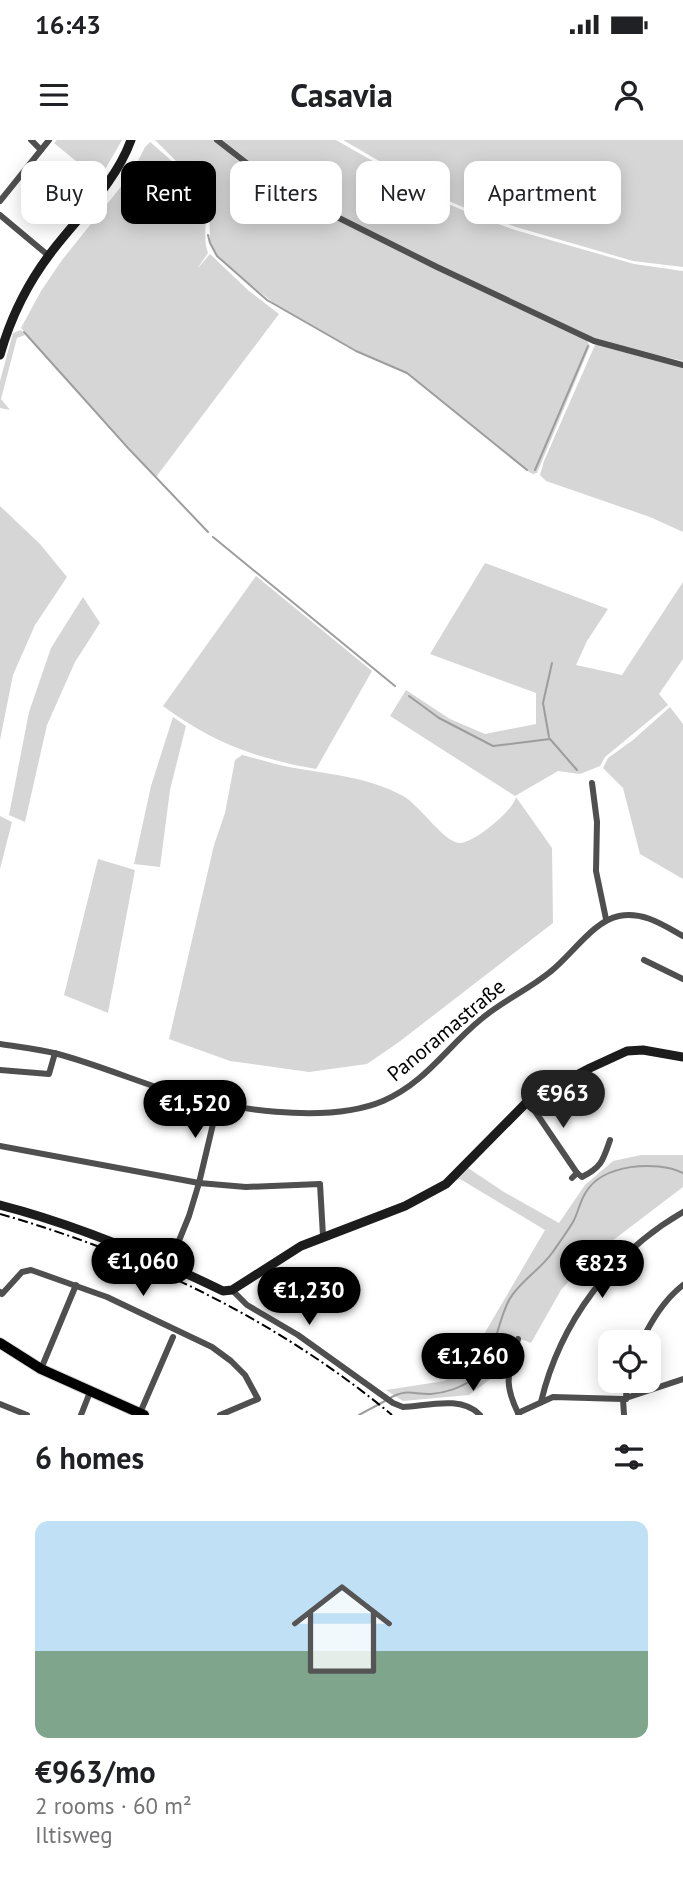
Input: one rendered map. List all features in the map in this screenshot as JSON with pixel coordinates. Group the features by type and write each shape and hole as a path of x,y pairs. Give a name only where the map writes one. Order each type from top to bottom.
{"main road":[{"path":"0,1343 41,1369 142,1414"}],"street":[{"path":"31,140 41,150"},
{"path":"0,201 49,140"},
{"path":"0,355 8,326 20,299 49,256 100,192 131,140"},
{"path":"217,140 277,187 437,267 594,341 683,365"},
{"path":"0,215 49,256"},
{"path":"592,783 597,822 596,871 606,919 634,914 683,936"},
{"name":"Panoramastraße","path":"0,1044 55,1053 170,1092 218,1103 290,1113 321,1114 353,1110 400,1093 437,1064 478,1020 550,972 606,919"},
{"path":"645,960 683,979"},
{"path":"0,1206 54,1222 169,1265 223,1291 232,1290 301,1246 405,1206 446,1184 528,1101 627,1051 650,1051 683,1057"},
{"path":"0,1070 49,1074 55,1053"},
{"path":"528,1101 574,1176 582,1177 602,1163 610,1140"},
{"path":"169,1265 199,1183 218,1103"},
{"path":"0,1146 199,1183 246,1187 320,1184 323,1236"},
{"path":"518,1339 509,1368 508,1384 510,1398 519,1414 533,1411 541,1402 561,1341 589,1295 653,1232 683,1212"},
{"path":"0,1293 2,1294 22,1272 31,1270 76,1285 159,1320 212,1347 245,1375 258,1399 220,1415"},
{"path":"41,1369 76,1285"},
{"path":"647,1330 670,1295 683,1285"},
{"path":"232,1290 247,1305 304,1339 393,1404 402,1407 461,1404 474,1409 480,1415"},
{"path":"142,1414 173,1337"},
{"path":"541,1402 553,1397 624,1399 683,1379"},
{"path":"80,1415 90,1392"},
{"path":"624,1415 625,1393"},
{"path":"0,1404 27,1415"}],"shaded area":[{"path":"57,140 122,140 107,166 107,161 76,161 54,143"},
{"path":"155,140 214,140 238,161 230,161 230,224 342,224 342,221 586,339 590,346 537,473 529,472 408,373 356,350 281,309 229,267 210,243 210,224 216,224 216,161 176,161"},
{"path":"221,140 336,140 373,161 356,161 356,224 342,217 342,161 248,161"},
{"path":"343,140 683,140 683,267 633,261 508,224 621,224 621,161 464,161 464,207 450,202 450,161 379,161"},
{"path":"150,142 171,161 138,161"},
{"path":"121,187 121,224 206,224 208,253 197,269 210,254 249,291 279,314 156,477 21,328 41,291 91,224 107,224 107,204"},
{"path":"450,205 464,211 464,224 499,224 634,264 683,271 683,361 593,338 356,224 450,224"},
{"path":"21,330 25,335 17,338 1,399 10,410 0,408 0,381 13,333"},
{"path":"595,345 683,367 683,532 650,517 546,481 540,475"},
{"path":"0,506 40,544 67,577 35,625 13,675 0,740"},
{"path":"485,563 608,609 587,641 576,665 622,675 683,582 683,659 659,694 668,705 605,757 600,766 580,774 558,771 515,796 390,716 406,690 450,719 485,734 536,724 536,693 430,654"},
{"path":"256,576 372,671 316,769 273,760 235,747 199,730 163,706"},
{"path":"83,597 100,623 75,662 47,725 25,822 9,815 29,712 51,648"},
{"path":"670,707 683,724 683,879 640,854 623,788 603,768 608,758"},
{"path":"173,717 186,726 170,790 160,867 134,864 151,786"},
{"path":"242,755 284,766 345,776 389,789 410,801 439,831 460,843 474,838 492,825 514,803 516,797 552,848 553,923 367,1064 309,1072 230,1061 169,1039 214,845 225,813 235,760"},
{"path":"0,816 12,822 0,869"},
{"path":"98,859 135,870 108,1013 64,995"},
{"path":"641,1155 683,1155 683,1187 591,1257 561,1290 531,1343 515,1337 500,1372 469,1395 403,1401 386,1390 444,1381 466,1365 545,1230 460,1179 446,1184 465,1166 559,1223 585,1185 613,1161"}],"waterway":[{"path":"208,235 217,256 267,300 356,351 407,373 527,470"},
{"path":"24,332 208,532"},
{"path":"535,470 588,346"},
{"path":"213,537 395,686"},
{"path":"549,737 543,703 552,663"},
{"path":"409,696 439,718 493,746 550,739 577,770"},
{"path":"390,1398 406,1393 431,1394 447,1391 467,1383 479,1372 486,1363 509,1300 552,1253 594,1183 605,1175 631,1167 659,1167 683,1173"},
{"path":"359,1415 385,1401"}],"railway":[{"path":"0,1214 105,1249 206,1294 303,1350 392,1415"}]}
